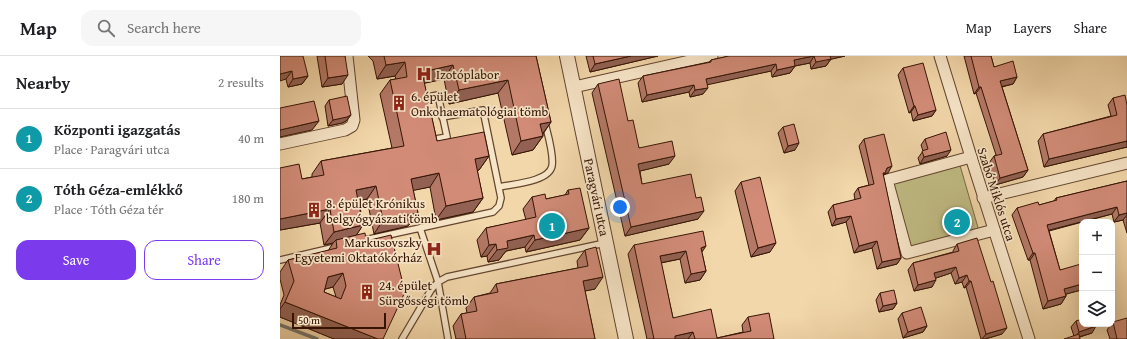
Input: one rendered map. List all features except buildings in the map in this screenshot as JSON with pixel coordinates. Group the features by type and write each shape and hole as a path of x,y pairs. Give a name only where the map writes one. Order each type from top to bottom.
{"street":[{"path":"280,144 345,130 352,126 354,120 347,56"},
{"name":"Paragvári utca","path":"567,56 626,339"},
{"path":"574,87 712,56"},
{"name":"Szabó Miklós utca","path":"940,56 1029,339"},
{"path":"971,157 887,180 907,253 994,230"},
{"path":"984,198 1127,163"}],"lane":[{"path":"438,95 442,117 448,137 430,140 421,98 438,95"},
{"path":"357,242 493,212 499,206 501,198 483,110 442,117"},
{"path":"499,187 540,179 548,174 552,168 552,159 544,115"},
{"path":"420,228 438,282 448,339"},
{"path":"402,339 431,290 438,282 447,277 606,243"},
{"path":"280,260 342,246"}],"shaded area":[{"path":"959,162 979,231 909,251 889,182"}],"waterway":[{"path":"280,325 317,339"}],"place":[{"name":"Izotóplabor","path":"424,74"},
{"name":"6. épület Onkohaematológiai tömb","path":"399,103"},
{"name":"8. épület Krónikus belgyógyászati tömb","path":"314,210"},
{"name":"Tóth Géza-emlékkő","path":"957,222"},
{"name":"Központi igazgatás","path":"552,226"},
{"name":"Markusovszky Egyetemi Oktatókórház","path":"434,249"},
{"name":"24. épület Sürgősségi tömb","path":"367,292"}]}
